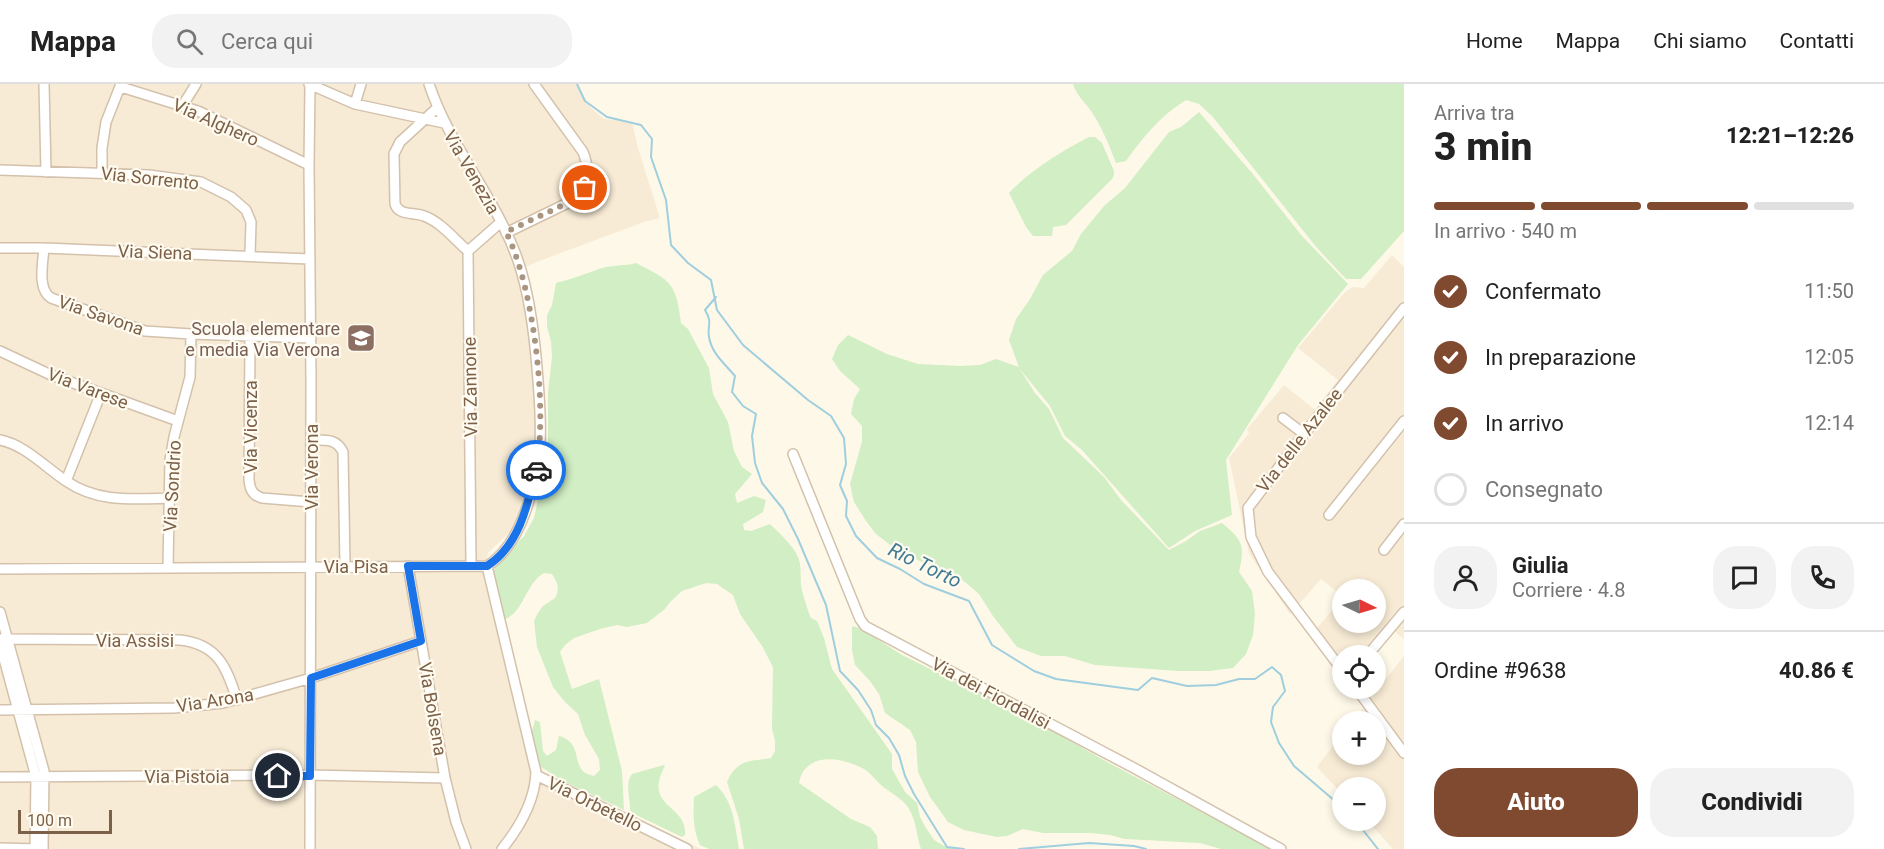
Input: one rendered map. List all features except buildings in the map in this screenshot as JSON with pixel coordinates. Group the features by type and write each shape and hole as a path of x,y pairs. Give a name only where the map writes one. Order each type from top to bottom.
{"street":[{"path":"44,84 46,172"},
{"path":"183,105 196,84"},
{"path":"310,84 355,104 444,123"},
{"name":"Via Verona","path":"310,84 310,849"},
{"path":"355,104 361,84"},
{"name":"Via Venezia","path":"429,84 444,123 501,222 520,266 538,371 540,442 532,488 517,531 503,553 487,566"},
{"path":"506,232 576,199 583,192 587,180 583,152 534,84"},
{"path":"102,172 102,148 106,126 121,85"},
{"name":"Via Alghero","path":"121,85 206,114 309,165"},
{"path":"437,108 400,141 395,151 396,206 400,211 420,214 432,220 468,252 501,222"},
{"name":"Via Sorrento","path":"0,170 102,172 190,179 206,184 241,204 249,216 250,255"},
{"name":"Via Siena","path":"0,248 250,255 310,259"},
{"name":"Via Savona","path":"44,248 43,286 45,293 50,297 140,330 311,338"},
{"name":"Via Zannone","path":"468,252 471,566"},
{"name":"Via delle Azalee","path":"1332,657 1273,579 1252,541 1247,511 1249,504 1404,308"},
{"name":"Via Sondrio","path":"168,568 171,453 190,372 191,334"},
{"name":"Via Vicenza","path":"250,336 251,489 255,495 262,498 311,502"},
{"name":"Via Varese","path":"0,351 51,375 178,421"},
{"path":"66,481 101,393"},
{"path":"1283,418 1304,434"},
{"path":"1329,515 1404,421"},
{"path":"0,440 20,447 66,481 90,493 109,498 169,498"},
{"path":"311,440 333,441 343,452 345,565"},
{"name":"Via dei Fiordalisi","path":"793,454 863,624 1281,849"},
{"path":"1384,550 1404,524"},
{"name":"Via Pisa","path":"0,569 345,565 487,566"},
{"name":"Via Bolsena","path":"408,566 445,777 458,829 466,849"},
{"path":"487,566 536,775 527,808 505,848"},
{"path":"0,612 2,640 40,777 38,849 0,848"},
{"path":"1376,645 1404,612"},
{"name":"Via Assisi","path":"2,640 180,640 195,642 210,650 220,659 228,673 237,700"},
{"name":"Via Arona","path":"0,710 174,708 214,704 237,700 311,678 421,641"},
{"path":"1364,699 1403,750"},
{"name":"Via Orbetello","path":"536,775 687,849"},
{"name":"Via Pistoia","path":"0,777 445,777"}],"shaded area":[{"path":"0,84 576,84 591,108 604,119 632,122 660,218 518,270 527,310 537,427 518,524 488,553 483,576 498,635 508,633 524,698 521,702 538,767 544,776 701,849 0,849"},
{"path":"1392,255 1404,267 1404,639 1393,630 1380,645 1332,645 1332,661 1312,634 1332,610 1332,633 1386,633 1386,579 1332,579 1332,588 1321,579 1290,614 1249,553 1229,458 1249,433 1247,429 1284,385 1315,410 1338,380 1298,348 1345,292 1353,287 1364,288"},
{"path":"1404,656 1404,849 1393,849 1377,831 1386,831 1386,777 1332,777 1332,783 1317,767 1332,747 1332,765 1386,765 1386,711 1361,711 1370,699 1386,699 1386,679"}],"green space":[{"path":"1073,84 1404,84 1404,231 1361,279 1346,279 1317,248 1212,116 1199,104 1186,100 1177,106 1153,127 1126,161 1116,163 1099,123 1078,95"},
{"path":"1199,112 1302,236 1348,284 1298,345 1226,460 1232,515 1195,531 1169,548 1082,450 1065,436 1050,406 1019,368 1035,393 1049,409 1063,438 1104,477 1121,500 1169,550 1200,531 1222,523 1234,534 1242,550 1239,572 1252,591 1255,614 1253,635 1246,654 1233,668 1209,671 1095,665 1065,656 1041,656 1017,647 979,594 953,572 898,551 876,534 866,521 854,502 850,484 862,442 862,426 851,414 854,399 860,389 840,371 832,359 838,345 848,335 887,354 918,364 980,365 996,359 1019,367 1009,340 1016,319 1043,275 1072,251 1081,234 1104,206 1125,188 1169,132 1181,127"},
{"path":"1089,137 1095,137 1102,143 1114,171 1112,179 1066,225 1053,227 1052,236 1033,236 1009,193 1046,162"},
{"path":"636,263 670,284 677,299 681,323 688,329 709,368 713,394 728,422 734,451 742,467 752,474 735,494 737,503 754,496 766,500 763,512 743,524 744,530 751,531 770,524 786,539 795,552 799,560 801,586 807,606 811,618 817,621 824,638 832,669 892,754 892,769 905,792 917,803 920,817 934,840 944,846 958,849 921,849 913,818 903,802 864,769 845,762 826,760 816,761 809,766 799,783 851,819 870,827 877,836 878,849 744,849 739,819 727,782 740,765 771,758 775,751 772,729 773,667 740,614 733,595 717,584 706,583 682,591 665,609 647,623 627,627 617,625 600,629 574,638 560,652 572,689 599,679 622,771 624,810 565,782 541,767 536,760 532,731 535,720 540,722 543,751 547,756 556,750 559,736 572,745 581,769 594,776 600,770 599,759 585,735 578,714 553,687 537,647 534,621 543,606 557,595 556,580 552,574 544,573 533,584 516,610 505,619 496,591 494,570 500,560 524,536 534,518 548,453 548,393 552,357 547,315 552,305 556,283 602,268"},
{"path":"852,626 860,628 902,655 1033,720 1272,849 1221,849 1200,843 1125,839 1091,833 1043,833 1023,829 1007,836 997,837 964,830 948,822 930,797 918,772 916,742 910,730 885,713 879,694 855,665 852,650"},
{"path":"664,765 659,780 659,790 667,805 680,817 684,825 685,835 682,837 630,812 628,782 632,774"},
{"path":"716,785 730,807 739,849 709,849 700,845 696,834 694,797"}],"waterway":[{"name":"Rio Torto","path":"577,84 585,101 607,117 641,125 652,139 651,157 666,200 671,245 688,263 711,280 717,310 743,345 808,400 831,416 844,438 846,464 840,485 847,501 846,516 856,536 877,558 924,584 969,601 992,645 1034,671 1056,679 1138,690 1152,678 1187,686 1216,685 1239,679 1255,679 1272,667 1281,675 1285,691 1273,707 1271,722 1279,743 1294,766 1332,798"},
{"path":"716,297 705,310 709,321 711,343 719,358 735,376 732,392 743,406 756,414 752,436 755,463 762,483 783,509 826,605 840,671 858,690 871,710 876,725 889,738 899,755 905,776 914,794 947,847 964,849"},
{"name":"Rio Torto","path":"1364,831 1378,849"},
{"path":"1019,849 1089,843 1146,849"}],"way so far":[{"path":"536,470 540,424 538,371 520,266 506,232 576,199 585,188"}],"place":[{"name":"Scuola elementare e media Via Verona","path":"361,338"}],"route":[{"path":"278,776 310,776 311,678 421,641 408,566 487,566 493,562 503,553 517,531 536,470"}]}
